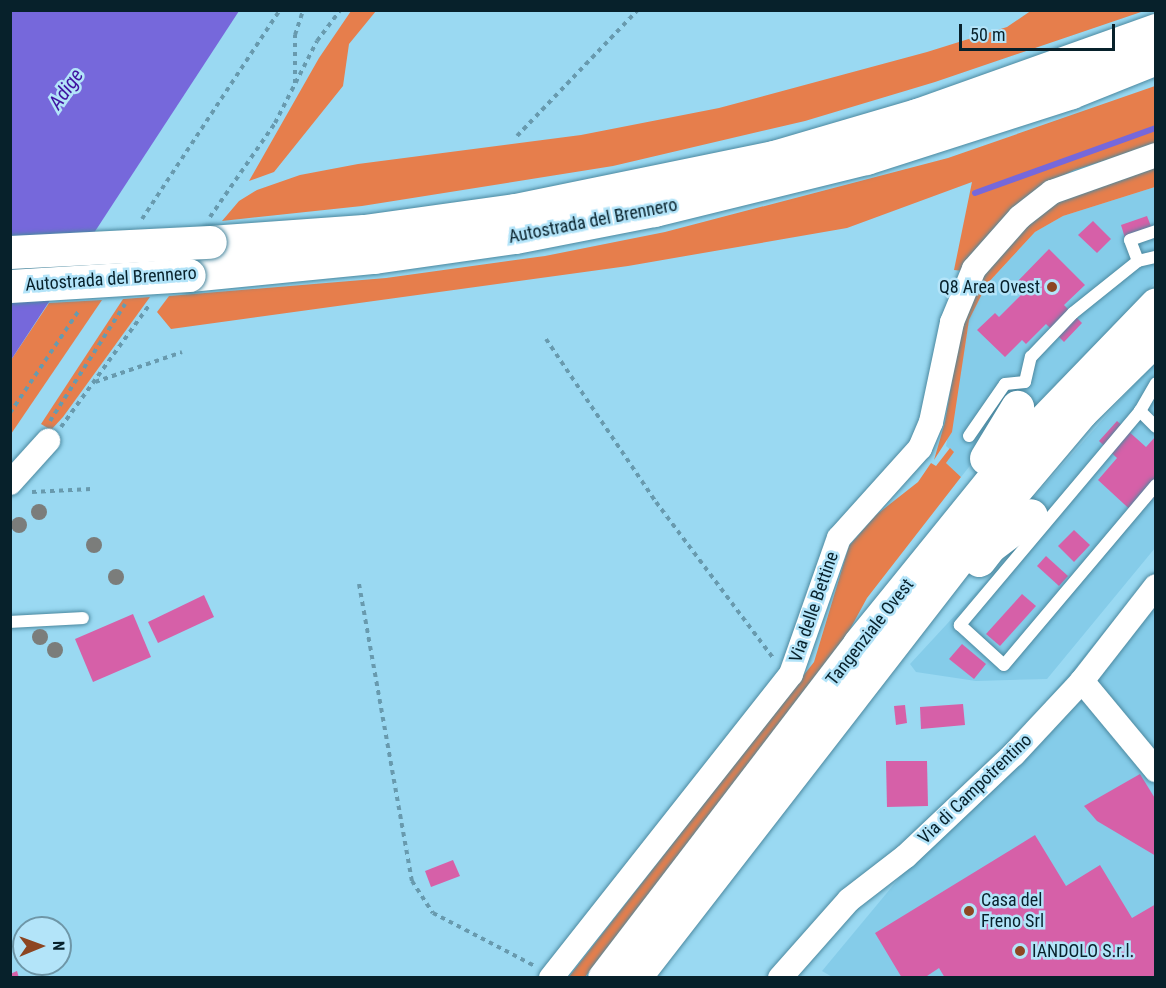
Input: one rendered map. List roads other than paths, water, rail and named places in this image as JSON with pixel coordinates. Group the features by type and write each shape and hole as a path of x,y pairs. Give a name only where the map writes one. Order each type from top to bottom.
{"highway":[{"name":"Autostrada del Brennero","path":"10,252 210,242 364,231 515,210 774,157 928,112 1155,30"},
{"name":"Autostrada del Brennero","path":"10,286 189,274 374,257 515,237 654,210 866,158 1071,92 1155,58"},
{"name":"Tangenziale Ovest","path":"634,978 1021,444 1155,304"},
{"name":"Tangenziale Ovest","path":"604,978 868,653 1081,412 1155,338"},
{"path":"1021,394 999,441 877,599 868,653 910,643 990,546 1031,515"}],"street":[{"name":"Via delle Bettine","path":"552,976 791,674 839,538 920,448 931,422 952,322 974,269 1020,217 1052,192 1155,154"},
{"path":"16,488 47,434"},
{"name":"Via di Campotrentino","path":"780,978 849,900 906,856 1014,754 1082,681 1155,586"},
{"path":"1082,681 1153,761"}],"lane":[{"path":"1138,261 1130,240 1155,231"},
{"path":"969,436 1005,384 1021,394 1031,357 1081,305 1138,261 1155,256"},
{"path":"1155,383 1140,411 1066,495 960,625 1004,665 1155,485"},
{"path":"1140,411 1155,427"},
{"path":"1031,515 1066,495"},
{"path":"10,622 83,618"}],"water":[{"name":"Adige","path":"11,11 239,11 11,360"}],"waterway":[{"path":"975,193 1156,128"}],"place":[{"name":"Q8 Area Ovest","path":"1052,287"},
{"name":"Casa del Freno Srl","path":"969,911"},
{"name":"IANDOLO S.r.l.","path":"1020,951"}]}
